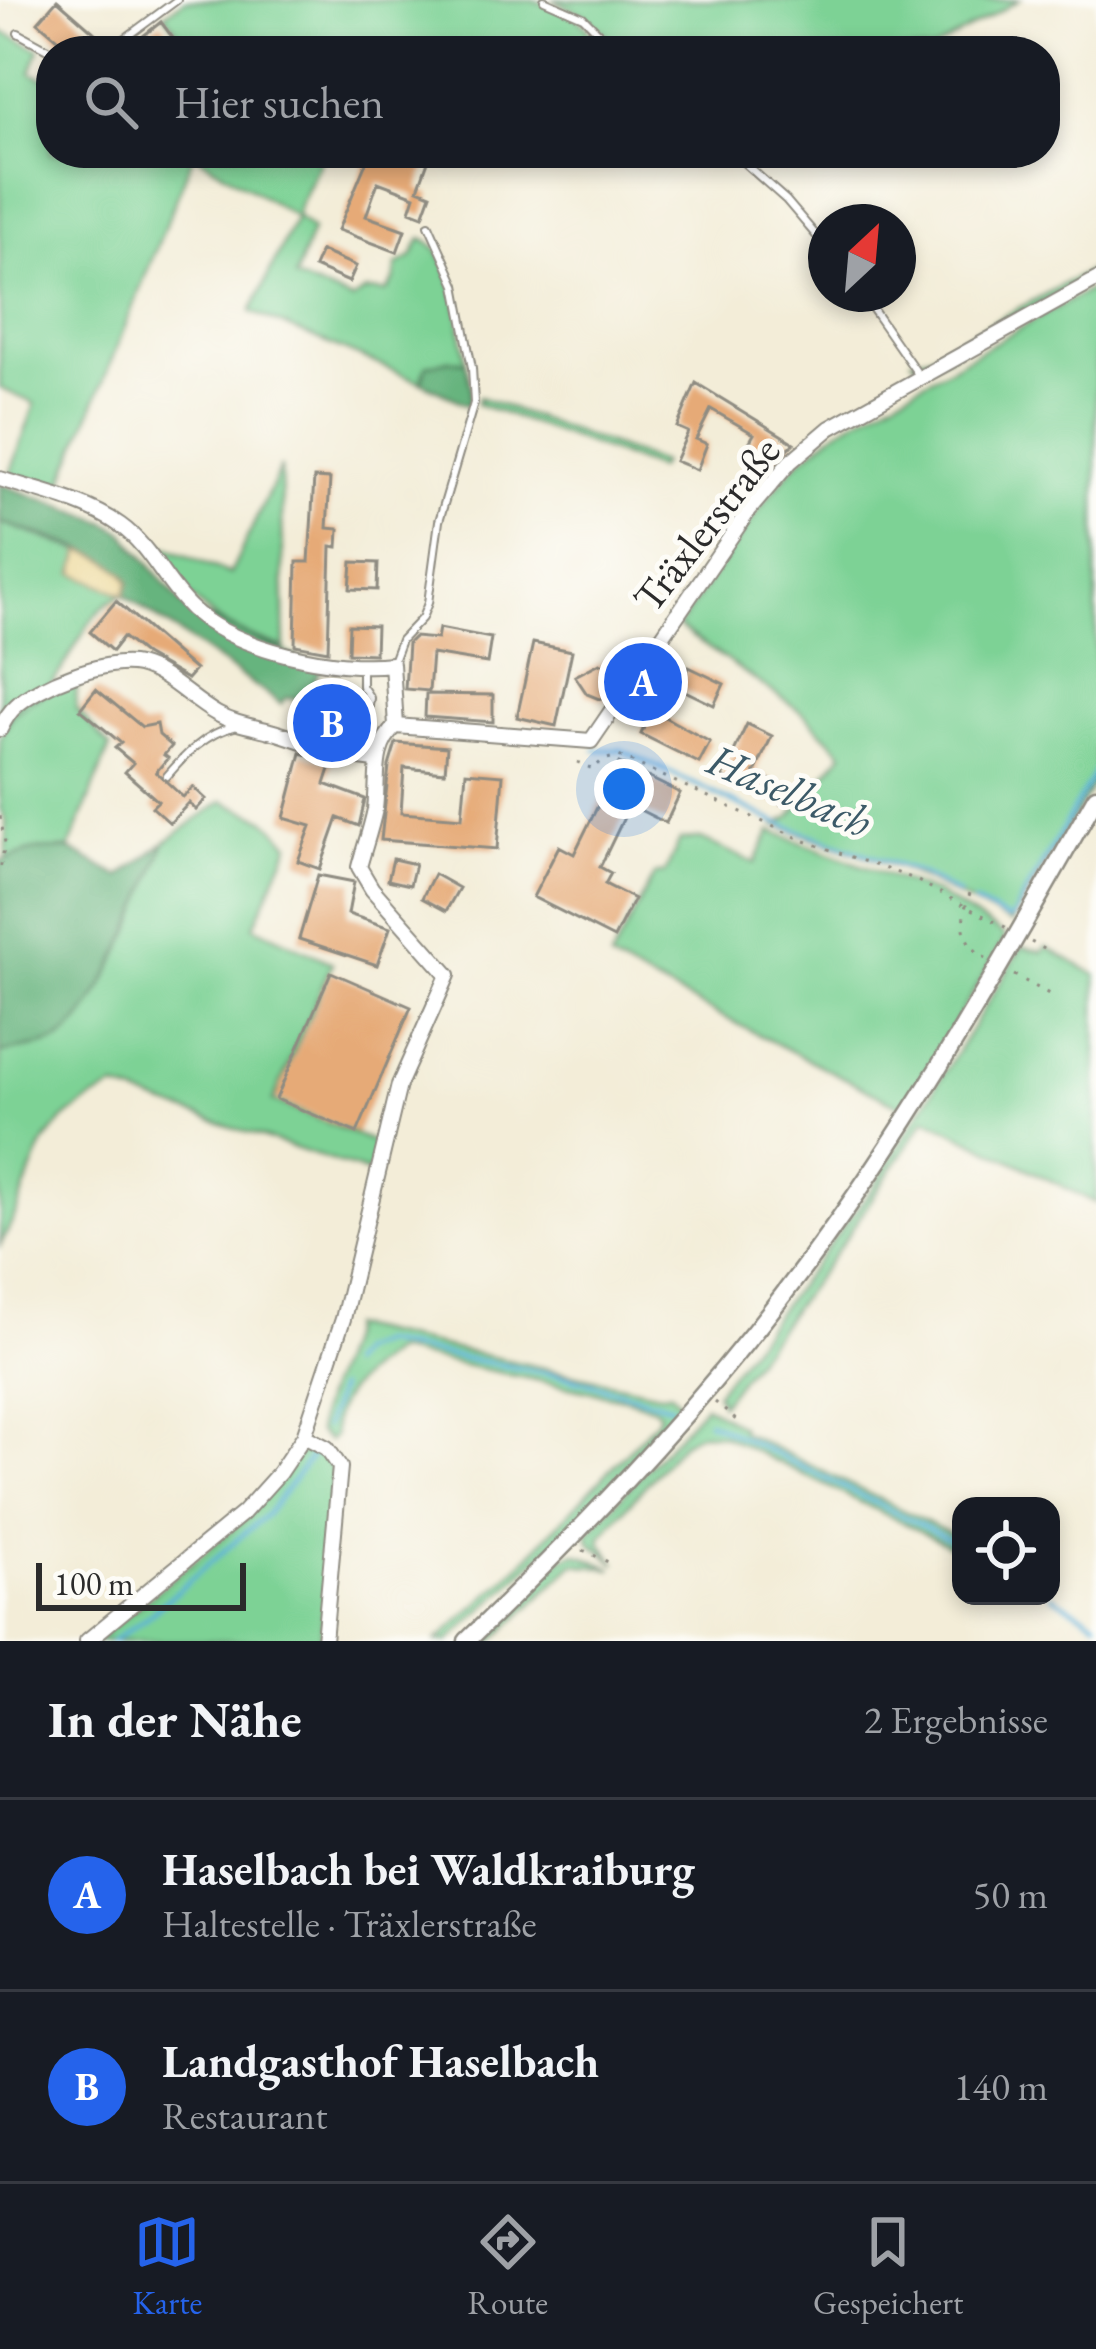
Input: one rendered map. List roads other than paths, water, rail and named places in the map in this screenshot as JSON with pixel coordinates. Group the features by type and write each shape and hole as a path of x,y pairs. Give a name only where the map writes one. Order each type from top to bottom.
{"street":[{"name":"Träxlerstraße","path":"396,726 591,741 749,510 790,462 830,428 1096,280"},
{"path":"0,479 60,497 116,522 134,536 193,610 236,636 291,655 362,665 392,664 396,726 370,760 374,812 361,872 440,961 448,981 400,1084 343,1319 304,1436 243,1513 87,1641"},
{"path":"0,729 17,705 37,693 86,671 121,663 160,674 197,702 243,727 370,760"},
{"path":"467,1641 568,1543 705,1393 823,1242 876,1166 1019,935 1096,797"},
{"path":"304,1436 327,1448 340,1467 324,1641"}],"lane":[{"path":"128,36 176,0"},
{"path":"544,0 576,13 601,34"},
{"path":"18,33 36,43"},
{"path":"750,168 808,226"},
{"path":"392,664 400,640 422,618 428,603 439,520 474,404 472,368 455,285 430,225"},
{"path":"875,312 920,376"},
{"path":"362,665 362,686 370,698 370,760"},
{"path":"167,776 216,732 243,727"}],"waterway":[{"name":"Haselbach","path":"595,750 622,750 775,822 919,873 959,895"},
{"name":"Haselbach","path":"974,903 1007,919 1012,917 1096,770"},
{"path":"348,1365 358,1351 380,1343 567,1377 671,1406"},
{"path":"325,1427 338,1388"},
{"path":"708,1421 952,1541"},
{"path":"112,1641 267,1514 312,1455"},
{"path":"1060,1600 1096,1622"}],"place":[{"name":"Haselbach bei Waldkraiburg","path":"643,682"},
{"name":"Landgasthof Haselbach","path":"332,723"}]}
